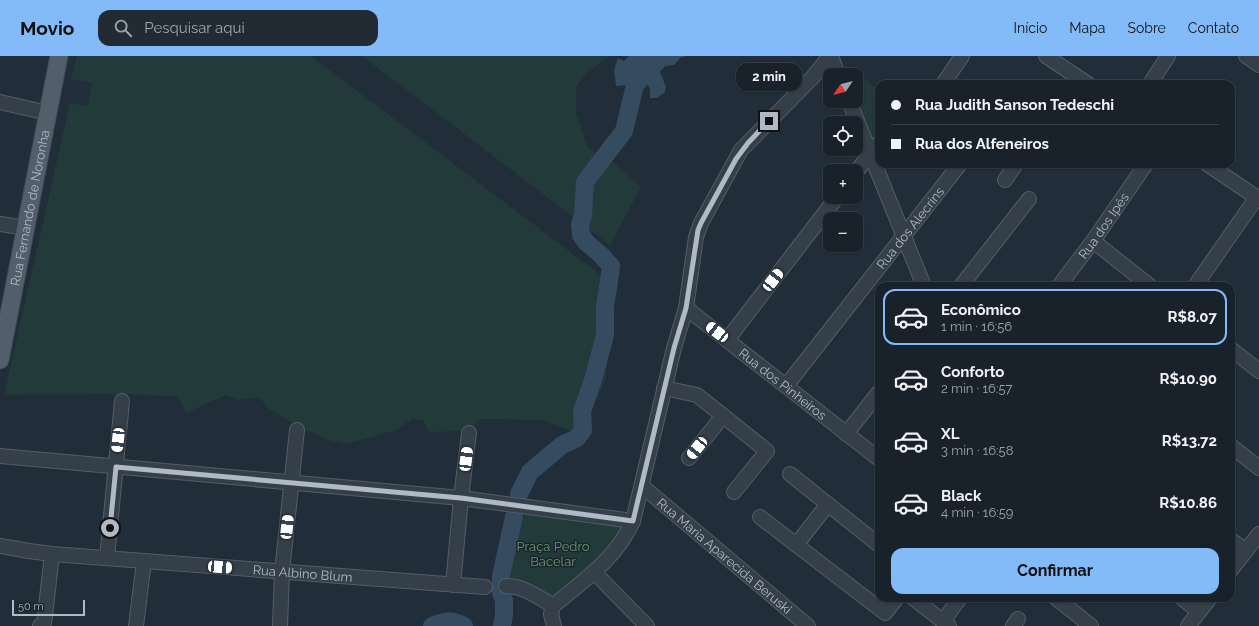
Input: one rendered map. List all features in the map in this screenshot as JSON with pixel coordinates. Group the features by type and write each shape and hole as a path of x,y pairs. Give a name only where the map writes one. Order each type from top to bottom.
{"main road":[{"name":"Rua Fernando de Noronha","path":"1,352 59,56"}],"street":[{"path":"554,626 551,614 553,606 594,572 619,546 628,534 633,521 664,388 686,308 698,230 701,223 736,159 748,143 812,78 830,56 835,68"},
{"path":"946,80 962,56"},
{"path":"1046,56 1078,80"},
{"path":"1153,80 1168,56"},
{"path":"1246,56 1259,64"},
{"path":"0,102 48,113"},
{"path":"852,108 875,166"},
{"path":"862,164 875,148"},
{"path":"876,168 922,282"},
{"name":"Rua dos Alecrins","path":"786,386 957,168"},
{"path":"1005,180 1013,168"},
{"name":"Rua dos Ipês","path":"1062,282 1093,242 1143,168"},
{"path":"1198,282 1258,198 1213,168"},
{"path":"964,282 1029,199"},
{"path":"727,340 832,204"},
{"path":"0,224 25,228"},
{"path":"1093,242 1145,282"},
{"name":"Rua dos Pinheiros","path":"686,308 875,456"},
{"path":"1235,352 1259,371"},
{"path":"664,388 698,396 767,451 734,492"},
{"path":"846,434 875,397"},
{"path":"107,558 122,401"},
{"path":"689,458 723,416"},
{"path":"280,626 282,572 297,430"},
{"path":"453,585 469,433"},
{"path":"1235,449 1259,468"},
{"path":"0,456 461,498 633,521"},
{"path":"790,474 875,542"},
{"name":"Rua Maria Aparecida Beruski","path":"642,486 808,626"},
{"path":"796,545 828,504"},
{"path":"760,517 885,613 894,602"},
{"path":"1235,565 1259,534"},
{"path":"1235,543 1246,551"},
{"name":"Rua Albino Blum","path":"0,546 52,554 485,587"},
{"path":"40,626 44,623 46,616 52,554"},
{"path":"136,626 144,561"},
{"path":"594,572 647,626"},
{"path":"506,586 523,589 553,606"},
{"path":"918,602 946,623 958,602"},
{"path":"1061,602 1092,626"},
{"path":"1187,602 1199,612"},
{"path":"1188,626 1207,602"}],"green space":[{"path":"77,56 311,56 606,279 610,313 606,379 580,434 542,420 496,419 481,419 467,431 429,432 423,421 412,419 396,430 344,444 326,439 306,430 269,409 259,397 239,400 225,395 186,413 177,396 113,394 4,395 70,103 88,106 92,83 71,79"},
{"path":"362,56 610,56 587,73 576,87 576,112 588,148 617,165 641,187 610,245"},
{"path":"863,79 875,87 875,138 873,141 860,108 863,108"},
{"name":"Praça Pedro Bacelar","path":"525,512 626,526 616,545 553,603 507,583"}],"water":[{"path":"629,56 686,56 680,58 674,65 665,66 660,72 666,87 665,92 657,98 650,98 650,89 647,83 616,86 614,70 618,58 624,61"}],"waterway":[{"path":"519,494 530,472 562,445 577,438 583,430 582,411 593,380 605,335 605,306 611,266 587,243 581,235 580,224 583,216 585,182 624,131 635,85 662,56"},
{"path":"502,626 504,600 501,593 501,576 514,517"},
{"path":"432,626 448,622 456,622 464,626"}],"route":[{"path":"110,528 116,467 461,498 633,521 674,348 686,308 698,230 736,159 748,143 769,121"}]}
